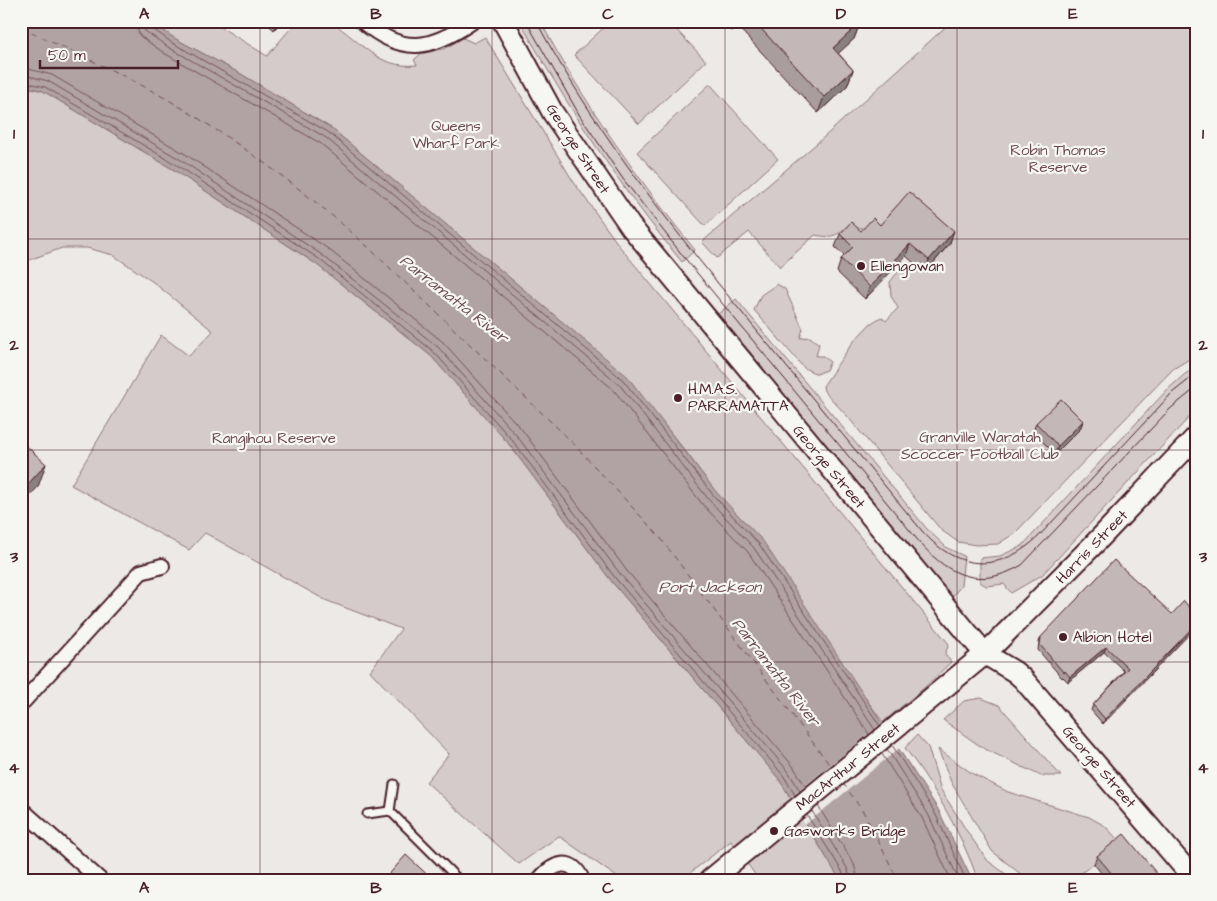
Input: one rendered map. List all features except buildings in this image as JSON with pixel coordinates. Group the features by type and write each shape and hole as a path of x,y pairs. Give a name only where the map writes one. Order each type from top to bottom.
{"street":[{"path":"362,21 380,36 408,45 440,41 473,21"},
{"name":"George Street","path":"503,21 553,113 631,227 985,654 1023,679 1195,880"},
{"name":"Harris Street","path":"985,654 1196,437"},
{"path":"21,704 141,572 162,566"},
{"name":"MacArthur Street","path":"710,880 985,654"},
{"path":"21,810 100,880"},
{"path":"539,880 556,865 568,864 578,869 582,880"}],"lane":[{"path":"390,811 394,784"},
{"path":"367,814 390,811"},
{"path":"390,811 459,880"}],"green space":[{"name":"Queens Wharf Park","path":"150,21 211,21 267,56 297,21 329,21 380,58 391,63 403,65 417,65 414,60 424,51 444,49 463,38 474,43 485,37 573,181 620,247 949,644 945,654 951,662 924,688 883,722 687,453 620,371 331,128 241,74 174,38"},
{"path":"524,21 540,21 593,111 652,195 695,250 682,262 637,205 576,116 521,23"},
{"path":"611,21 668,21 706,61 639,124 574,55"},
{"name":"Robin Thomas Reserve","path":"952,21 1196,21 1196,355 1173,369 1015,533 998,544 976,545 958,542 941,530 848,417 824,391 823,386 853,342 870,324 881,317 886,321 898,308 891,296 890,282 901,268 915,269 921,255 877,229 846,227 832,236 815,235 780,267 749,232 717,258 702,242 823,138"},
{"path":"710,84 778,159 705,226 637,152"},
{"name":"Rangihou Reserve","path":"21,85 43,91 174,170 316,264 431,356 508,443 612,582 779,779 840,880 759,880 731,841 681,880 621,880 559,836 519,864 426,782 449,754 370,671 401,629 325,600 205,533 189,550 71,485 161,335 189,356 213,331 153,282 113,255 87,248 62,248 21,263"},
{"path":"777,284 785,289 803,329 800,338 810,337 819,344 816,356 823,356 830,362 826,370 817,374 804,368 754,310 761,295"},
{"path":"736,299 927,529 947,548 964,556 961,586 952,597 718,314"},
{"path":"1196,368 1196,410 1042,575 1011,593 1004,584 986,586 980,582 980,558 1000,556 1022,546 1167,390 1185,374"},
{"path":"981,698 999,705 1061,776 1041,776 983,748 943,720 964,701"},
{"path":"917,735 928,747 941,790 968,833 988,861 1014,880 978,880 964,845 946,811 927,778 905,748"},
{"path":"938,749 973,774 1008,792 1089,817 1105,826 1121,843 1072,880 1028,880 992,851 951,782"}],"water":[{"name":"Port Jackson","path":"21,21 150,21 174,38 241,74 331,128 627,376 717,493 763,541 938,809 972,880 840,880 779,779 612,582 508,443 431,356 316,264 174,170 43,91 21,85"}],"pier":[{"path":"885,720 902,746 805,825 789,799"}],"ferry route":[{"path":"21,28 123,76 182,108 278,173 368,247 569,439 659,536 832,768"},
{"path":"843,783 864,813 898,880"}],"tram line":[{"path":"526,21 580,116 623,179 683,256 921,544 943,565 967,576 980,578 1007,572 1022,565 1170,409 1196,388"},
{"path":"536,21 586,106 670,223 923,532 951,555 965,561 995,562 1009,557 1024,548 1039,536 1172,393 1196,374"}],"place":[{"name":"Ellengowan","path":"861,266"},
{"name":"H.M.A.S. PARRAMATTA","path":"678,398"},
{"name":"Albion Hotel","path":"1063,637"},
{"name":"Gasworks Bridge","path":"774,831"}],"water label":[{"name":"Parramatta River","path":"454,299"},
{"name":"Parramatta River","path":"776,672"}],"park label":[{"name":"Granville Waratah Scoccer Football Club","path":"980,446"}]}
